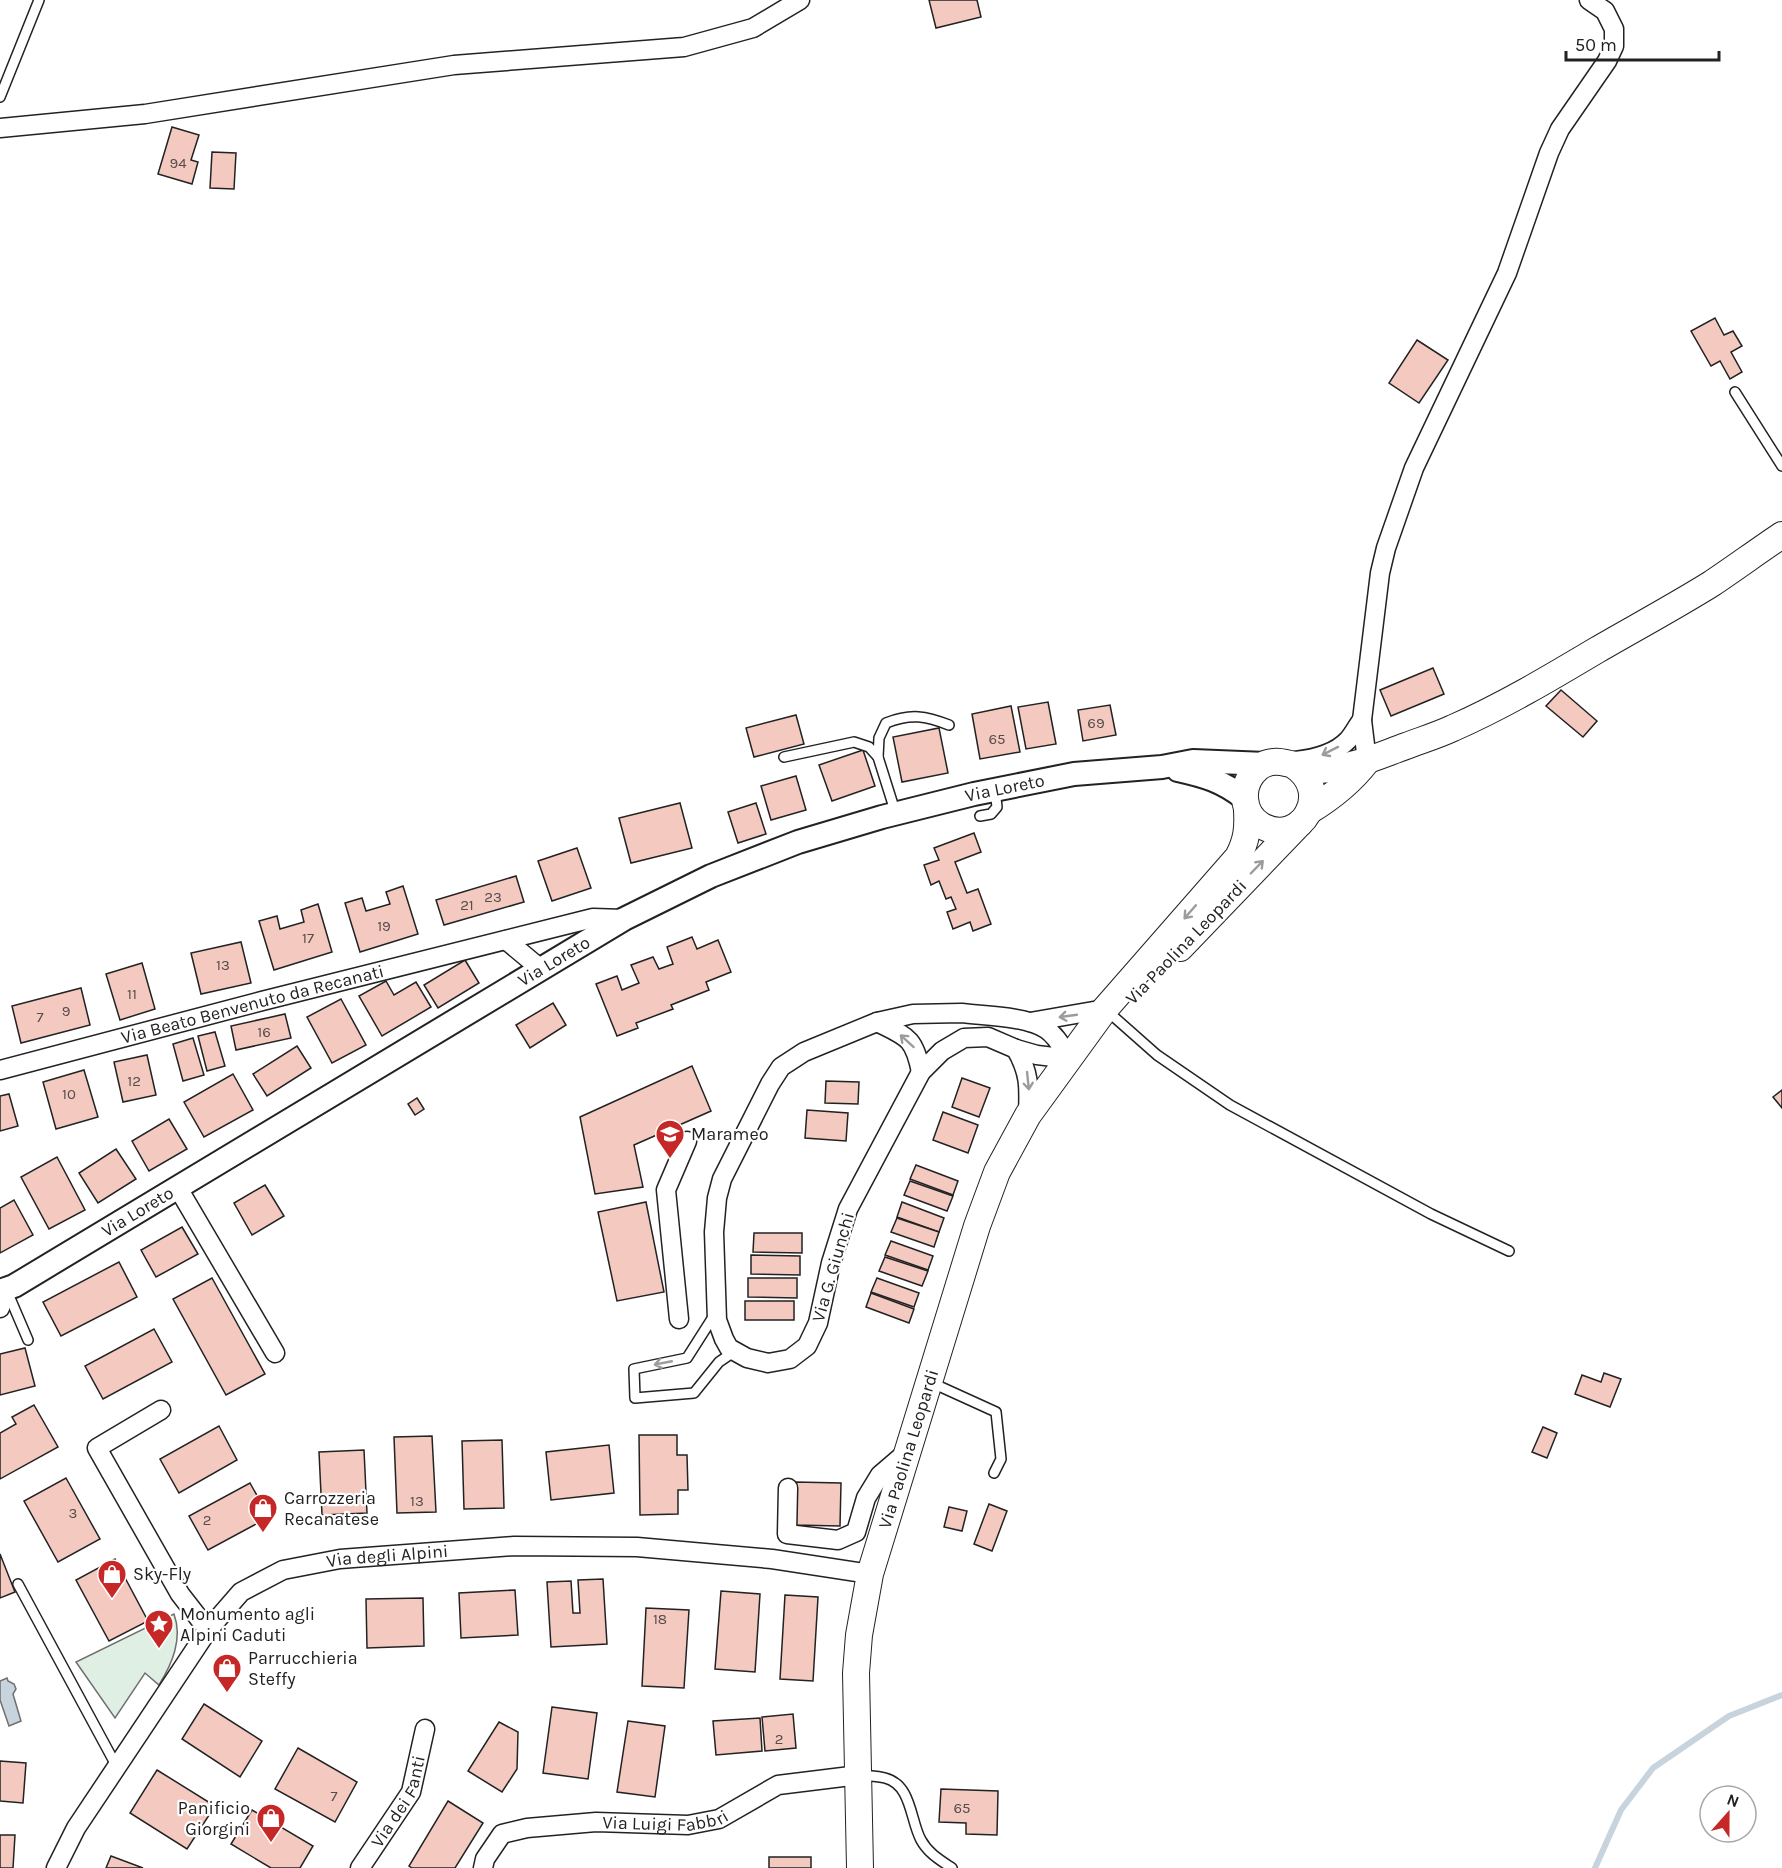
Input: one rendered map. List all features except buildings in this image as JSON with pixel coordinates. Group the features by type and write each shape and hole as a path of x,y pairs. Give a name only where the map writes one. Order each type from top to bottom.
{"main road":[{"path":"1367,760 1354,777 1329,799 1287,829 1271,829 1257,822 1246,804 1249,778 1282,764 1317,770 1337,768 1367,760 1453,729 1540,684 1709,585 1782,535"},
{"path":"1282,764 1304,773 1311,785 1313,798 1305,817"},
{"name":"Via Paolina Leopardi","path":"860,1868 856,1673 859,1635 870,1574 981,1215 997,1172 1028,1115 1070,1059 1238,857 1246,843 1248,831 1246,804"},
{"name":"Via Paolina Leopardi","path":"1110,1013 1305,817"}],"street":[{"path":"0,128 145,114 454,65 684,47 753,28 800,0"},
{"path":"1367,760 1362,720 1380,573 1386,548 1414,468 1507,273 1549,153 1560,129 1607,61 1614,46 1614,29 1605,11 1589,0"},
{"path":"1282,764 1312,759 1328,753 1348,741 1362,720"},
{"name":"Via Loreto","path":"2,1296 349,1083 542,970 624,919 711,876 798,842 896,814 1074,774 1161,767 1194,761 1282,764"},
{"name":"Via Loreto","path":"1161,767 1208,777 1228,785 1246,804"},
{"name":"Via Beato Benvenuto da Recanati","path":"0,1070 273,998 593,918 624,919"},
{"path":"506,940 542,970"},
{"path":"735,1351 729,1348 717,1320 714,1232 717,1198 722,1179 770,1084 782,1067 804,1052 877,1022 913,1014 961,1013 1030,1022 1110,1013"},
{"path":"877,1022 905,1036 917,1050 921,1072"},
{"path":"1030,1022 1047,1030 1070,1059"},
{"name":"Via G. Giunchi","path":"735,1351 747,1358 768,1363 790,1359 807,1346 818,1323 831,1263 848,1209 921,1072 942,1051 964,1038 988,1037 1037,1055 1070,1059"},
{"path":"1016,1049 1025,1065 1029,1079 1028,1115"},
{"path":"679,1319 666,1190 687,1141"},
{"path":"178,1188 275,1353"},
{"path":"161,1410 97,1448 180,1594 208,1630"},
{"path":"788,1488 787,1534 838,1540 856,1532 866,1498 880,1475 908,1452"},
{"name":"Via degli Alpini","path":"56,1868 76,1828 208,1630 241,1592 282,1570 340,1559 514,1546 637,1547 772,1559 870,1574"},
{"name":"Via dei Fanti","path":"360,1868 411,1792 425,1729"},
{"name":"Via Luigi Fabbri","path":"483,1868 485,1858 502,1834 527,1828 596,1822 688,1825 719,1819 778,1785 859,1775"}],"lane":[{"path":"0,97 39,0"},
{"path":"1735,392 1782,466"},
{"path":"896,814 878,757 879,738 886,723 900,717 926,717 949,725"},
{"path":"784,757 854,742 869,747 878,757"},
{"path":"980,816 991,814 997,807 995,790"},
{"path":"1110,1013 1157,1055 1230,1105 1431,1214 1509,1251"},
{"path":"2,1296 28,1340"},
{"path":"717,1312 687,1358 634,1369 635,1398 694,1393 719,1362 735,1351"},
{"path":"928,1381 996,1412 1000,1459 994,1473"},
{"path":"18,1584 117,1767"},
{"path":"859,1775 886,1778 898,1785 906,1796 921,1840 932,1855 952,1868"}],"green space":[{"path":"174,1614 177,1642 164,1677 159,1685 145,1673 115,1718 76,1662"}],"shaded area":[{"path":"7,1678 16,1689 13,1694 21,1721 9,1726 0,1700 0,1681"}],"waterway":[{"path":"1595,1868 1621,1810 1653,1768 1729,1716 1782,1695"}],"place":[{"name":"Marameo","path":"670,1160"},
{"name":"Carrozzeria Recanatese","path":"263,1534"},
{"name":"Sky-Fly","path":"112,1600"},
{"name":"Monumento agli Alpini Caduti","path":"159,1650"},
{"name":"Parrucchieria Steffy","path":"227,1694"},
{"name":"Panificio Giorgini","path":"271,1844"}]}
